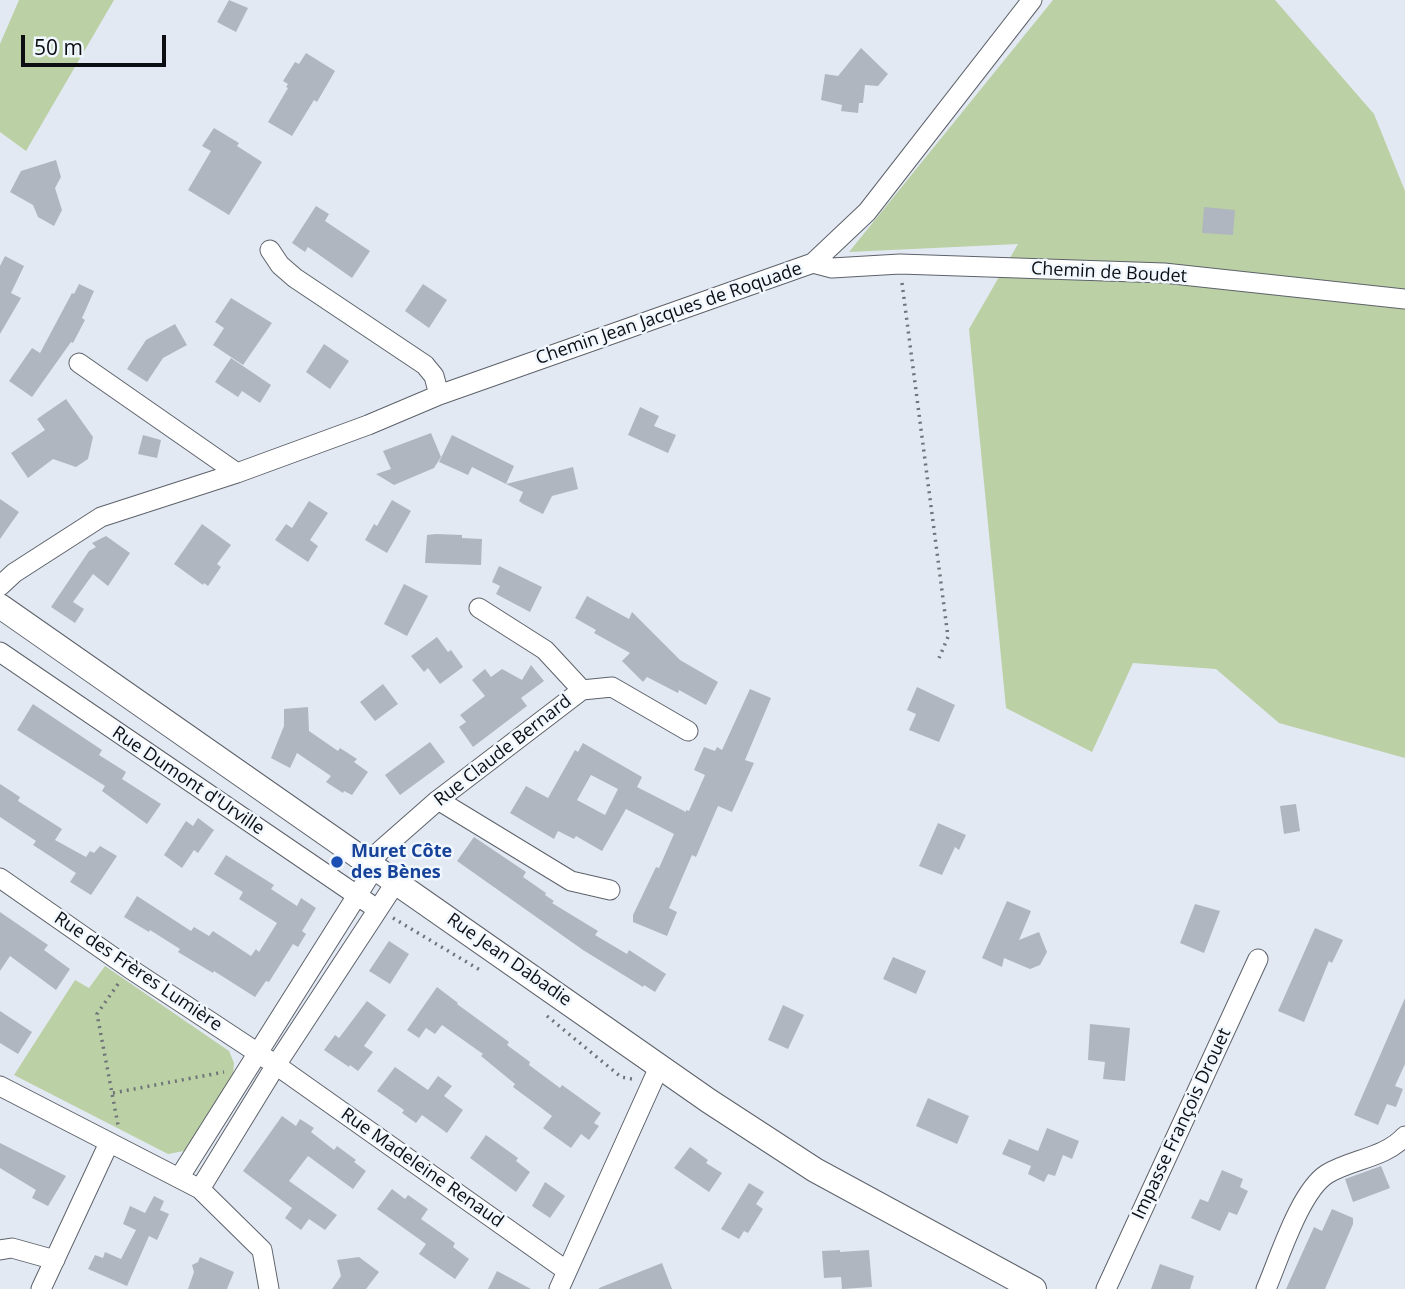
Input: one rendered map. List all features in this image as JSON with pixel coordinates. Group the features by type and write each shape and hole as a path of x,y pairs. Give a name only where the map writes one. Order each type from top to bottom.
{"street":[{"name":"Chemin Jean Jacques de Roquade","path":"0,586 14,573 101,517 237,473 368,425 439,395 813,263 867,212 1032,0"},
{"path":"270,250 280,265 295,278 425,365 434,376 439,395"},
{"name":"Chemin de Boudet","path":"813,263 832,268 900,264 1164,273 1405,299"},
{"path":"79,363 237,473"},
{"name":"Rue Jean Dabadie","path":"0,606 709,1101 815,1170 1034,1289"},
{"path":"479,608 545,650 582,690"},
{"name":"Rue Dumont d'Urville","path":"0,652 377,909"},
{"name":"Rue Claude Bernard","path":"179,1178 357,897 380,850 438,800 582,690 611,687 688,731"},
{"path":"438,800 571,881 610,890"},
{"name":"Rue des Frères Lumière","path":"0,878 129,968 253,1060 276,1065"},
{"path":"200,1189 276,1065 396,882"},
{"name":"Impasse François Drouet","path":"1105,1289 1258,959"},
{"name":"Rue Madeleine Renaud","path":"276,1065 567,1271"},
{"path":"559,1289 660,1065"},
{"path":"0,1086 200,1189 262,1250 269,1289"},
{"path":"1266,1289 1305,1199 1315,1184 1326,1175 1386,1150 1405,1136"},
{"path":"41,1289 116,1147"},
{"path":"0,1250 12,1248 55,1260"}],"path":[{"path":"900,264 948,637 939,658"},
{"path":"116,1147 113,1093 97,1014 129,968"},
{"path":"113,1093 253,1060"}],"green space":[{"path":"19,0 114,0 26,151 0,132 0,44"},
{"path":"1053,0 1275,0 1374,114 1405,191 1405,758 1279,723 1216,669 1133,663 1092,752 1006,708 969,329 1018,244 849,252"},
{"path":"105,966 229,1051 234,1063 233,1078 184,1151 168,1154 14,1075 75,980 89,988"}],"building":[{"path":"229,0 248,8 236,32 217,22"},
{"path":"861,48 888,74 878,86 865,85 863,103 859,103 858,113 841,111 842,105 821,100 825,74 838,76"},
{"path":"306,53 335,71 292,136 268,122 288,88 288,84 283,81 295,62 299,64"},
{"path":"214,128 239,143 237,146 262,162 229,215 188,190 211,151 202,146"},
{"path":"56,160 61,177 55,188 62,210 54,226 38,217 33,205 10,192 21,171"},
{"path":"316,206 329,214 325,221 370,251 352,278 308,247 305,252 292,243"},
{"path":"1204,207 1235,210 1233,235 1202,233"},
{"path":"5,256 24,266 11,293 21,298 0,334 0,266"},
{"path":"79,284 94,291 82,318 85,320 73,343 71,342 32,397 9,381 32,348 40,353"},
{"path":"423,284 447,300 429,328 405,311"},
{"path":"231,298 272,323 243,365 213,345 224,328 215,322"},
{"path":"175,324 187,345 163,358 147,382 127,369 146,340"},
{"path":"324,344 349,361 330,389 306,372"},
{"path":"231,358 271,385 260,403 242,391 238,397 215,382"},
{"path":"66,399 93,437 88,459 76,467 53,459 28,478 11,453 45,430 37,419"},
{"path":"640,407 659,416 654,426 676,435 668,453 628,435"},
{"path":"431,433 441,457 434,468 394,485 376,474 391,469 383,451"},
{"path":"143,435 161,440 157,458 138,454"},
{"path":"452,435 514,466 506,484 472,467 468,475 439,462"},
{"path":"573,467 578,489 552,496 543,514 519,501 523,492 506,484"},
{"path":"0,499 19,512 0,539"},
{"path":"392,500 411,511 387,553 365,540 374,524 377,526"},
{"path":"309,501 328,513 310,540 318,546 308,562 275,540 286,524 292,528"},
{"path":"202,524 231,545 217,564 221,567 208,586 174,564"},
{"path":"427,535 482,539 481,565 425,563"},
{"path":"106,536 130,553 108,586 93,574 73,602 84,609 75,623 51,607 89,551 96,547 92,543"},
{"path":"499,566 542,587 530,612 496,594 500,586 492,582"},
{"path":"404,584 428,596 407,636 384,624"},
{"path":"587,596 629,619 632,612 680,660 718,682 706,705 647,677 643,682 622,661 630,653 594,633 596,630 575,618"},
{"path":"437,637 463,667 440,684 428,668 424,672 411,656"},
{"path":"531,665 544,681 521,698 527,706 473,747 459,727 466,722 460,715 485,696 472,680 485,669 491,677 502,669 522,680"},
{"path":"383,684 398,704 375,721 360,702"},
{"path":"917,687 955,705 939,742 909,730 916,714 907,710"},
{"path":"750,689 771,698 745,760 754,763 732,812 718,806 696,857 692,855 669,908 677,912 667,936 633,922 633,915 674,834 626,809 602,851 576,836 574,839 558,831 554,839 510,813 526,786 548,798 575,750 578,752 583,743 642,777 637,787 686,812 689,811 705,775 694,770 704,747 715,751 717,747 722,750","holes":["591,775 618,789 605,815 577,800"]},
{"path":"33,704 102,750 99,755 126,772 122,779 161,804 147,824 102,791 105,786 17,730"},
{"path":"308,707 309,731 338,751 340,748 357,759 354,762 368,772 352,795 344,791 343,793 326,782 331,776 297,753 290,768 271,758 284,726 284,709"},
{"path":"430,742 445,762 400,795 385,775"},
{"path":"0,784 20,797 18,801 62,829 55,840 86,857 90,851 94,853 100,846 117,856 91,895 70,882 76,873 33,845 36,841 0,817"},
{"path":"1296,804 1300,831 1284,834 1280,806"},
{"path":"198,818 214,830 198,853 194,850 182,868 164,855 186,821 193,826"},
{"path":"938,823 966,835 959,850 955,847 942,875 919,866"},
{"path":"474,837 526,872 523,877 546,893 545,895 554,901 552,903 598,931 595,935 627,954 629,950 666,974 655,992 583,950 457,861"},
{"path":"226,855 274,885 271,889 297,906 301,898 316,908 302,931 306,934 298,947 293,944 269,982 266,981 255,997 178,952 180,949 150,930 149,932 124,917 137,896 191,931 194,927 209,936 213,931 251,956 256,949 259,952 277,923 239,899 243,892 214,874"},
{"path":"1007,901 1031,911 1019,940 1039,932 1047,952 1040,965 1030,969 1004,958 1002,967 982,958"},
{"path":"1195,904 1220,911 1204,953 1180,943"},
{"path":"0,912 48,945 44,950 70,969 56,990 10,956 0,971"},
{"path":"1315,928 1343,940 1332,963 1329,961 1304,1022 1278,1011"},
{"path":"389,941 409,954 390,984 369,971"},
{"path":"893,957 926,971 916,994 883,979"},
{"path":"437,987 509,1042 507,1045 530,1062 529,1065 601,1113 594,1123 599,1126 589,1140 581,1134 571,1148 543,1128 552,1116 513,1087 515,1084 481,1056 483,1054 442,1025 435,1034 426,1028 419,1038 407,1030"},
{"path":"1405,998 1405,1064 1395,1086 1403,1089 1396,1107 1387,1104 1378,1125 1354,1115"},
{"path":"367,1001 386,1015 364,1046 373,1052 358,1071 324,1050 335,1035 339,1038"},
{"path":"783,1005 804,1015 788,1049 768,1040"},
{"path":"0,1011 32,1032 18,1054 0,1043"},
{"path":"1090,1024 1130,1028 1125,1081 1103,1079 1105,1062 1088,1060"},
{"path":"395,1067 428,1090 438,1076 452,1086 444,1096 463,1110 447,1133 422,1115 416,1123 402,1113 404,1110 377,1091"},
{"path":"928,1098 969,1116 957,1144 916,1126"},
{"path":"282,1116 296,1126 300,1119 314,1128 311,1132 334,1150 337,1146 366,1171 353,1189 308,1156 289,1181 337,1215 325,1230 309,1219 301,1230 285,1218 292,1208 243,1171"},
{"path":"1047,1128 1079,1141 1072,1159 1063,1155 1055,1176 1048,1174 1044,1182 1028,1174 1031,1166 1002,1154 1009,1139 1038,1151"},
{"path":"486,1135 518,1158 516,1161 530,1172 516,1192 470,1158"},
{"path":"0,1143 66,1176 48,1206 32,1198 36,1190 0,1168"},
{"path":"690,1147 708,1160 706,1163 722,1173 709,1192 674,1168"},
{"path":"1381,1166 1390,1188 1353,1202 1345,1179"},
{"path":"1222,1170 1243,1179 1240,1187 1248,1191 1237,1215 1229,1212 1220,1231 1191,1218 1200,1199 1208,1202"},
{"path":"545,1182 565,1196 550,1218 532,1206"},
{"path":"749,1183 764,1192 756,1204 763,1209 748,1233 744,1231 739,1239 721,1229"},
{"path":"392,1189 405,1199 408,1195 428,1209 421,1219 455,1243 453,1247 469,1259 455,1279 419,1254 426,1244 377,1209"},
{"path":"154,1196 164,1201 160,1210 169,1214 157,1240 149,1236 127,1286 88,1269 95,1255 103,1258 105,1252 121,1259 136,1230 123,1224 130,1206 145,1213"},
{"path":"1332,1209 1353,1218 1353,1224 1325,1289 1286,1289 1314,1227 1322,1231"},
{"path":"869,1250 872,1287 842,1289 841,1277 824,1278 822,1251"},
{"path":"200,1257 234,1272 227,1289 188,1289 194,1272 192,1265 198,1262"},
{"path":"359,1257 379,1272 366,1289 332,1289 341,1276 337,1260"},
{"path":"662,1263 672,1289 599,1289 599,1288"},
{"path":"1160,1264 1194,1276 1190,1289 1151,1289"},
{"path":"497,1271 531,1289 488,1289"}],"place":[{"name":"Muret Côte des Bènes","path":"337,862"}]}
